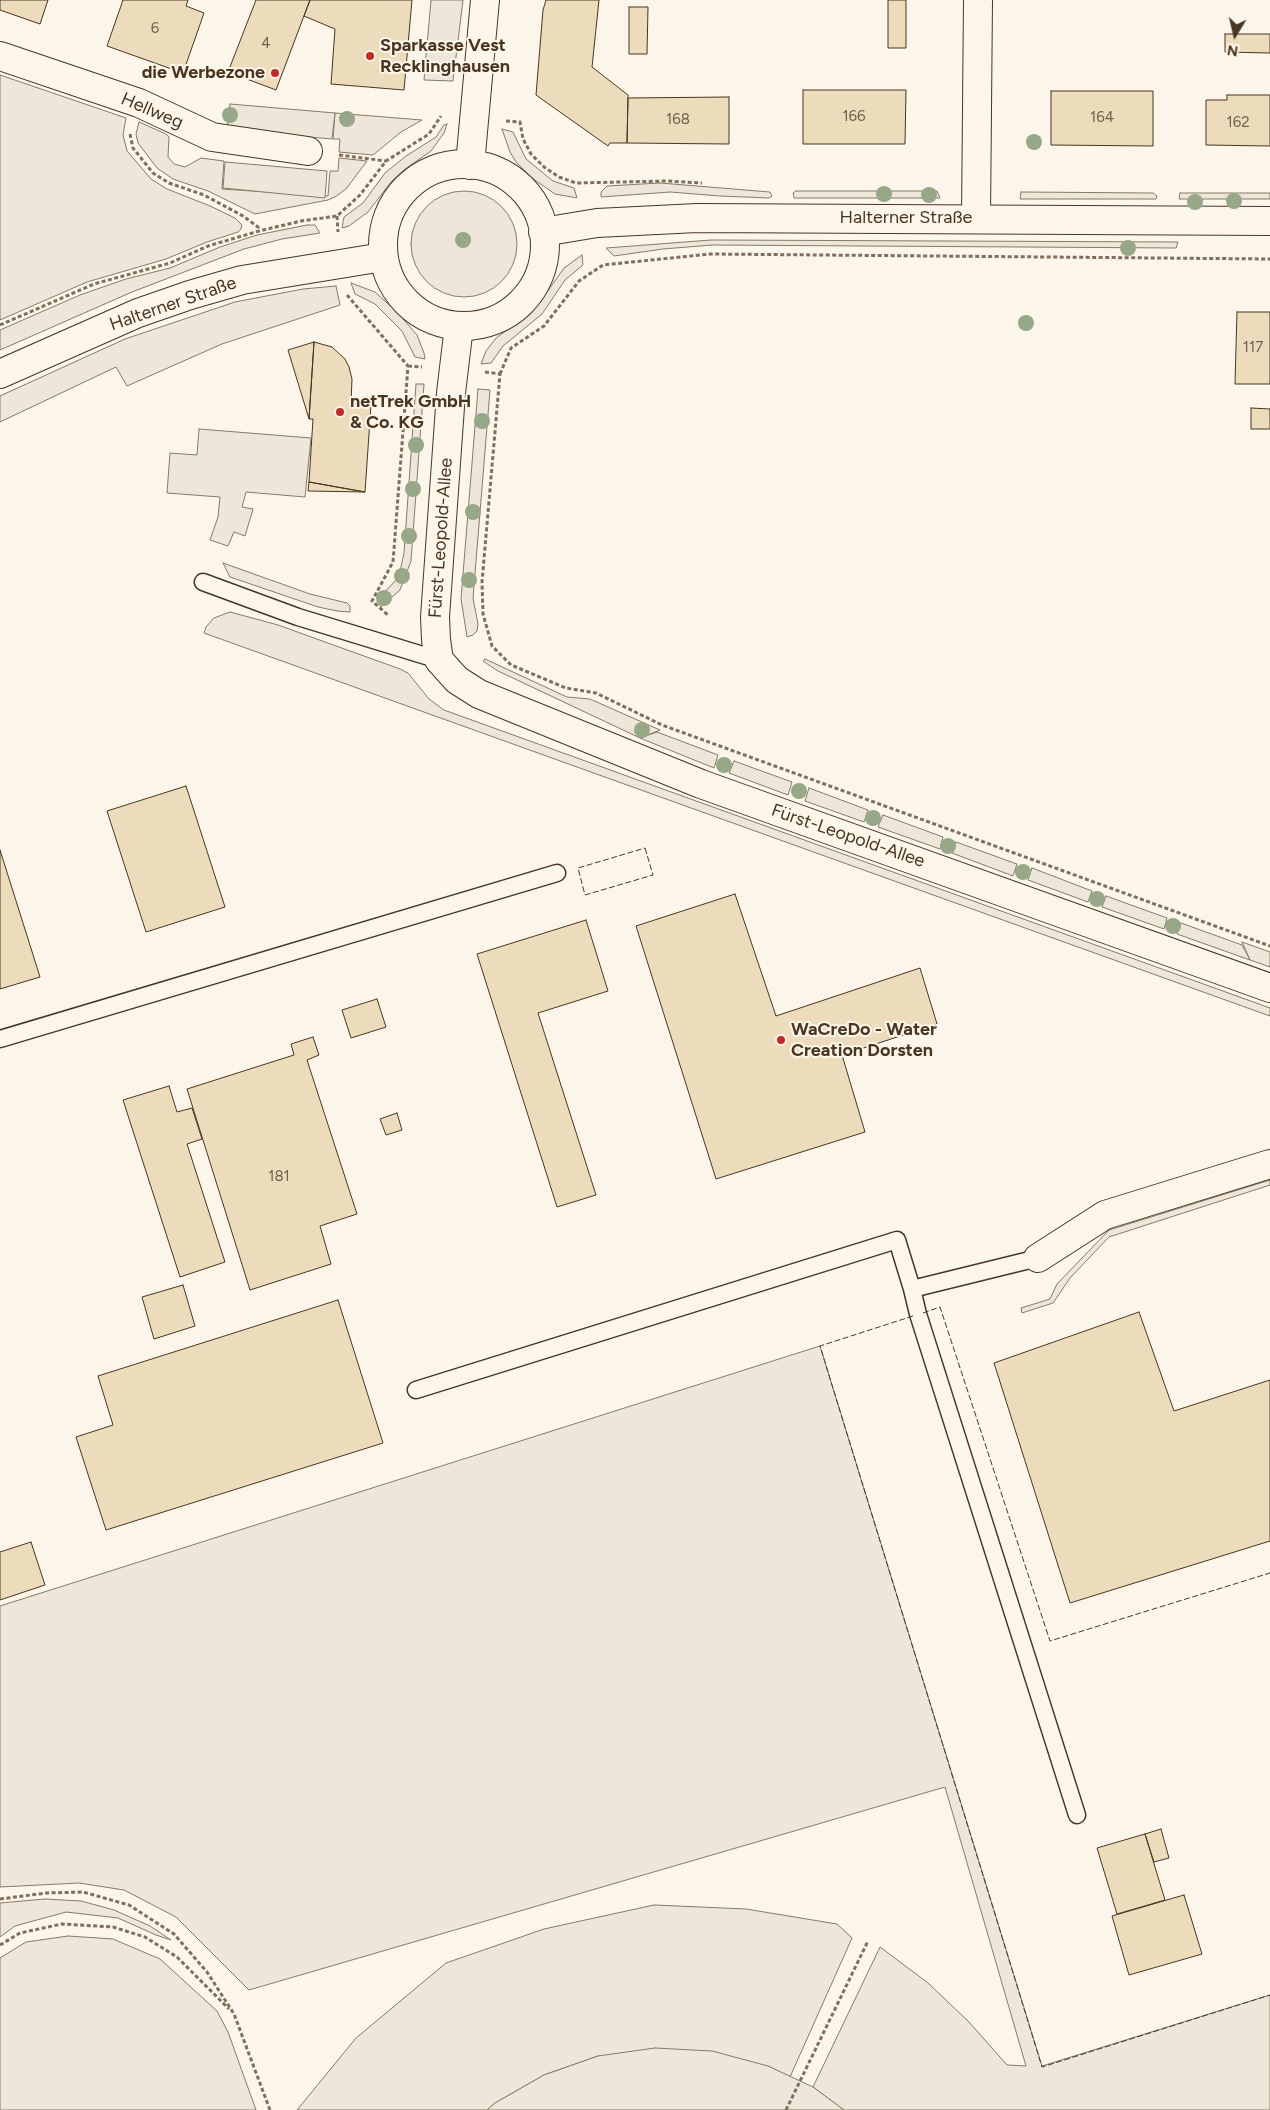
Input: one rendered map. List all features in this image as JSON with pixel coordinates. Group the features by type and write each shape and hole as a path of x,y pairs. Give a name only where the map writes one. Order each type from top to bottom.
{"street":[{"path":"470,164 485,0"},
{"path":"976,218 978,0"},
{"name":"Hellweg","path":"0,56 139,103 212,137 308,152"},
{"path":"470,164 491,169 504,176 526,193 538,212 544,232 545,249 537,280 523,299 505,315 475,326 459,326 432,320 409,306 392,284 383,257 383,237 388,217 397,198 412,183 429,172 442,168 470,164"},
{"name":"Halterner Straße","path":"544,232 597,223 697,218 1270,221"},
{"name":"Halterner Straße","path":"0,374 138,313 190,295 242,280 383,257"},
{"name":"Fürst-Leopold-Allee","path":"459,326 436,591 436,640 439,660 457,680 478,694 701,784 1270,988"},
{"path":"1038,1258 1105,1215 1270,1164"}],"lane":[{"path":"203,582 298,616 439,660"},
{"path":"0,1039 557,873"},
{"path":"416,1390 897,1240 918,1314 1077,1815"},
{"path":"912,1289 1038,1258"}],"path":[{"path":"139,103 130,135 133,148 153,173 169,183 204,195 243,216 258,226 259,231"},
{"path":"0,325 94,284 170,263 208,246 259,231 336,216 360,195 386,161 430,134 442,115 520,122 523,139 531,154 558,177 576,183 605,182"},
{"path":"308,152 386,161"},
{"path":"1270,259 710,254 603,265 579,280 544,326 511,348 500,374 482,582 483,614 492,646 511,665 566,688 596,693 671,728 1270,946"},
{"path":"347,298 408,366 500,374"},
{"path":"394,620 372,601 393,562 408,366"},
{"path":"0,1899 83,1892 129,1906 174,1934 208,1972 234,2014 270,2110"},
{"path":"0,1945 20,1933 62,1924 113,1928 145,1937 177,1957 234,2014"},
{"path":"786,2110 868,1941"}],"shaded area":[{"path":"431,0 463,0 453,81 424,80"},
{"path":"0,75 126,118 123,135 127,151 151,179 167,189 235,218 242,225 241,229 238,232 207,242 166,259 87,282 0,320"},
{"path":"230,104 335,113 332,139 227,130"},
{"path":"335,113 422,120 401,132 373,155 339,152 340,139 333,139"},
{"path":"139,122 169,137 168,157 174,164 185,167 201,158 224,161 222,189 328,196 330,171 338,171 339,158 367,161 346,189 335,197 255,214 208,191 173,179 157,168 138,143 136,134"},
{"path":"447,124 444,133 431,151 405,169 391,182 368,212 349,226 342,228 344,217 363,203 385,173 406,156 436,137 444,125"},
{"path":"502,129 513,132 526,159 553,181 574,188 577,198 555,194 532,178 516,162 510,152"},
{"path":"225,162 327,171 325,198 223,188"},
{"path":"660,183 770,192 772,196 769,198 670,192 601,197 601,192 607,186"},
{"path":"464,191 484,195 501,207 513,224 517,244 513,264 501,281 484,293 464,297 444,293 427,281 415,264 411,244 415,224 427,207 444,195"},
{"path":"796,191 937,191 940,198 794,198 793,193"},
{"path":"1021,192 1153,193 1157,196 1156,199 1020,199"},
{"path":"1180,193 1270,193 1270,199 1179,199"},
{"path":"315,225 320,233 282,239 244,249 132,292 0,350 0,330 80,295 126,279 170,268 220,247 257,235"},
{"path":"711,240 1178,242 1176,248 712,245 614,256 606,248"},
{"path":"582,255 583,265 565,280 542,314 503,346 491,363 481,364 486,351 496,338 529,315 564,268"},
{"path":"351,283 375,292 397,312 417,335 425,359 415,357 402,331 375,304 355,294"},
{"path":"336,286 340,305 222,344 127,386 116,367 0,422 0,396 125,339 235,302 303,289"},
{"path":"416,384 424,384 411,561 400,590 381,607 377,602 379,595 384,593 396,580 404,553"},
{"path":"478,389 490,390 473,598 478,624 477,631 467,637 461,599"},
{"path":"199,429 311,438 305,497 246,492 242,507 253,509 245,536 234,532 228,546 210,540 218,517 220,497 167,493 170,453 197,455"},
{"path":"223,563 310,594 347,603 350,606 350,612 318,607 230,577"},
{"path":"230,612 278,625 400,669 408,673 429,699 444,710 1270,1008 1270,1016 204,633 206,627 214,618"},
{"path":"485,659 567,697 590,699 660,730 640,738 498,671 483,661"},
{"path":"657,732 718,755 714,768 640,738"},
{"path":"734,761 792,782 788,795 729,773"},
{"path":"809,788 868,810 864,822 805,801"},
{"path":"883,815 943,837 940,849 878,827"},
{"path":"956,842 1017,864 1013,876 952,853"},
{"path":"1032,868 1092,891 1088,902 1028,880"},
{"path":"1106,896 1167,918 1164,929 1102,907"},
{"path":"1181,923 1242,945 1250,960 1177,934"},
{"path":"1242,942 1270,952 1270,967 1250,960"},
{"path":"1270,1180 1270,1185 1109,1237 1070,1278 1053,1303 1022,1313 1021,1308 1050,1299 1057,1284 1109,1230"},
{"path":"820,1346 1042,2066 1270,1995 1270,2110 844,2110 813,2087 880,1947 928,1983 969,2022 1007,2065 1026,2066 945,1787 249,1990 176,1917 124,1890 79,1883 0,1887 0,1606"},
{"path":"45,1899 81,1901 114,1910 150,1926 171,1940 118,1918 66,1912 15,1926 0,1937 0,1903"},
{"path":"654,1905 746,1909 837,1924 852,1938 790,2077 768,2066 598,2056 544,2075 495,2103 487,2110 297,2110 356,2038 446,1963 544,1929"},
{"path":"68,1936 113,1939 160,1959 217,2011 228,2032 256,2110 0,2110 0,1958 26,1942"},
{"path":"655,2048 712,2051 768,2066 813,2087 844,2110 487,2110 495,2103 544,2075 598,2056"}],"building":[{"path":"0,0 48,0 40,24 0,10"},
{"path":"123,0 188,0 186,6 204,13 183,73 107,46"},
{"path":"256,0 310,0 276,90 228,72"},
{"name":"Sparkasse Vest Recklinghausen","path":"310,0 412,0 404,90 331,84 335,29 304,16"},
{"path":"546,0 599,0 592,67 628,95 627,143 610,143 608,146 536,95 543,10"},
{"path":"888,0 906,0 906,48 888,48"},
{"path":"629,7 648,7 647,54 629,54"},
{"path":"1225,34 1270,34 1270,53 1225,52"},
{"path":"803,90 906,90 905,144 803,144"},
{"path":"1051,91 1153,91 1153,146 1051,145"},
{"path":"1227,95 1270,95 1270,146 1206,145 1206,100 1227,100"},
{"path":"729,97 729,144 627,143 628,98"},
{"path":"1237,312 1270,312 1270,384 1235,384"},
{"name":"netTrek GmbH & Co. KG","path":"314,342 332,347 345,359 352,379 351,403 371,405 365,492 309,482 313,419 309,419"},
{"path":"314,342 309,419 288,350"},
{"path":"1251,408 1270,409 1270,429 1251,429"},
{"path":"309,482 365,492 308,491"},
{"path":"186,786 225,907 146,932 107,811"},
{"path":"0,850 40,977 0,989"},
{"name":"WaCreDo - Water Creation Dorsten","path":"735,894 776,1016 920,968 937,1024 842,1055 865,1132 716,1179 636,926"},
{"path":"586,920 608,991 538,1013 596,1195 557,1207 477,954"},
{"path":"377,999 386,1027 351,1038 342,1010"},
{"path":"313,1037 319,1055 307,1060 357,1214 320,1226 331,1264 250,1290 187,1089 294,1055 291,1044"},
{"path":"169,1086 177,1112 192,1108 202,1139 187,1144 225,1262 180,1277 123,1100"},
{"path":"397,1113 402,1130 386,1135 380,1119"},
{"path":"183,1285 195,1326 154,1339 142,1297"},
{"path":"338,1300 383,1443 106,1530 76,1437 113,1425 98,1376"},
{"path":"1139,1312 1174,1411 1270,1380 1270,1541 1070,1603 994,1363"},
{"path":"31,1542 45,1585 0,1600 0,1552"},
{"path":"1161,1829 1169,1858 1154,1862 1145,1834"},
{"path":"1145,1834 1165,1900 1117,1914 1097,1848"},
{"path":"1184,1895 1202,1954 1129,1975 1112,1916"}],"fence":[{"path":"645,848 653,875 585,895 578,868 645,848"},
{"path":"923,1313 940,1307 1050,1641 1270,1573"},
{"path":"913,1316 820,1346 1042,2067 1270,1995"}],"place":[{"name":"Sparkasse Vest Recklinghausen","path":"370,56"},
{"name":"die Werbezone","path":"275,73"},
{"name":"netTrek GmbH & Co. KG","path":"340,412"},
{"name":"WaCreDo - Water Creation Dorsten","path":"781,1040"}]}
